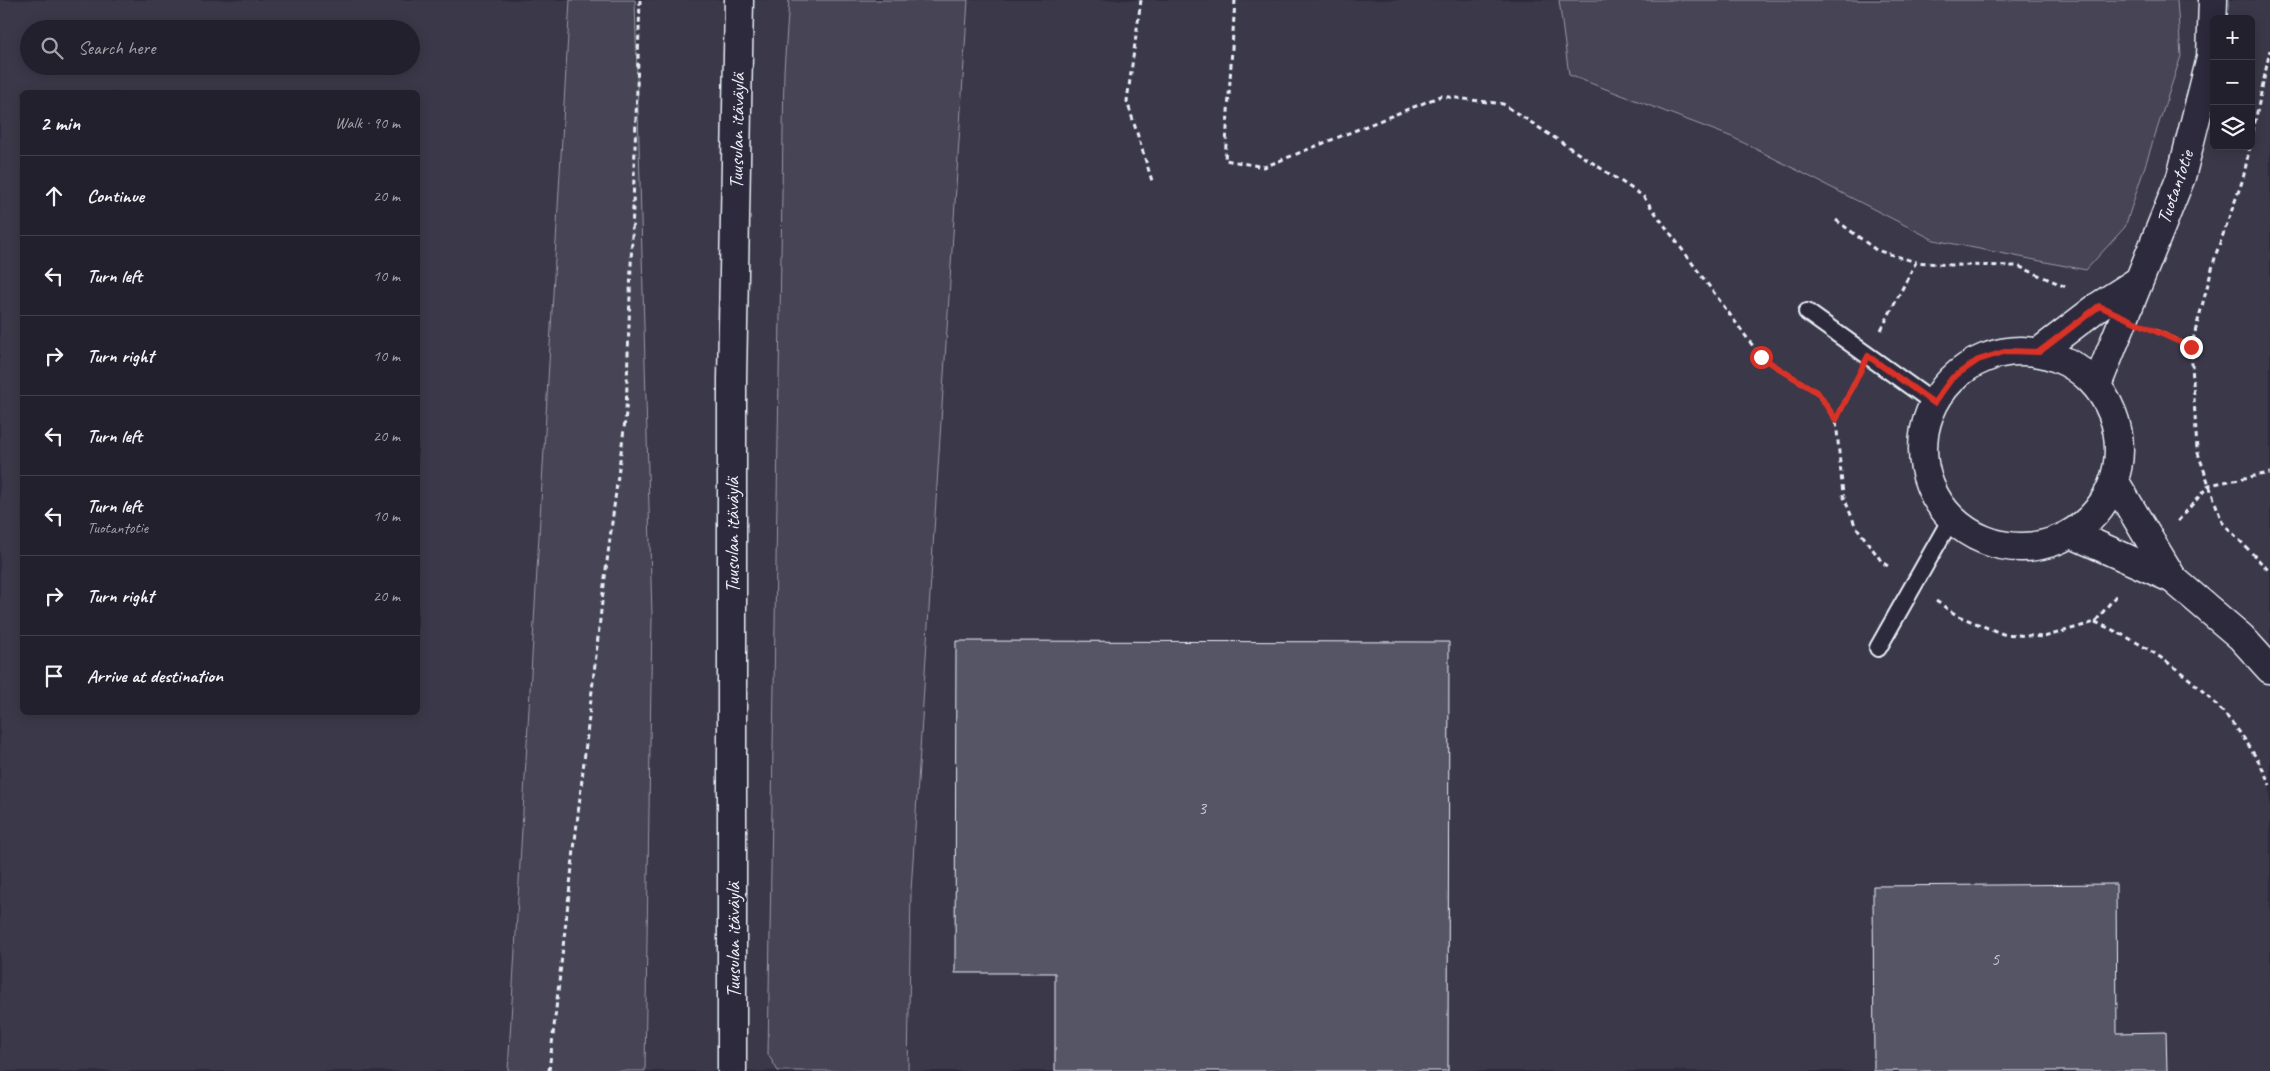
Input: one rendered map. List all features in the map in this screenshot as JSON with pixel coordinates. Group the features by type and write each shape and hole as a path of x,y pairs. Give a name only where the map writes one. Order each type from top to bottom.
{"street":[{"name":"Tuusulan itäväylä","path":"732,1071 732,380 739,0"},
{"name":"Tuotantotie","path":"2098,385 2181,177 2211,58 2213,0"},
{"path":"2039,352 2099,306 2138,282"},
{"path":"2007,351 2039,352 2071,363 2098,385 2115,414 2121,448 2115,482 2098,512 2072,534 2040,547 2006,547 1976,537 1951,519 1933,494 1923,464 1924,433 1934,403 1952,378 1978,360 2007,351"},
{"path":"2115,482 2148,557"},
{"path":"2072,534 2148,557 2241,638 2270,669"}],"lane":[{"path":"1807,312 1934,403"},
{"path":"1878,648 1951,519"}],"path":[{"path":"549,1071 603,593 626,413 640,0"},
{"path":"1141,0 1127,102 1153,184"},
{"path":"1235,0 1224,160 1264,167 1441,96 1503,104 1643,196 1761,357 1818,393 1836,420 1843,495 1854,525 1882,562 1958,616 2003,634 2044,638 2095,622 2209,485 2270,473"},
{"path":"2255,122 2270,50"},
{"path":"2249,150 2243,179 2216,254 2191,347 2197,450 2209,485 2222,522 2270,572"},
{"path":"1836,220 1876,250 1916,262 1950,265 2018,266 2069,288 2099,306"},
{"path":"1836,420 1916,262"},
{"path":"2124,317 2191,347"},
{"path":"2095,622 2127,636 2199,686 2242,733 2270,785"}],"shaded area":[{"path":"0,0 2270,0 2270,1071 0,1071"},
{"path":"570,0 635,0 652,616 645,1071 508,1071"},
{"path":"789,0 968,0 911,891 908,1071 778,1071 768,1054 784,70"},
{"path":"1559,0 2177,0 2181,56 2125,227 2086,270 1934,240 1732,137 1569,75"}],"building":[{"path":"956,641 1449,642 1448,1071 1055,1071 1055,973 955,973"},
{"path":"2116,884 2117,1033 2166,1032 2167,1071 1874,1071 1873,886"}],"route":[{"path":"1761,357 1818,393 1836,420 1868,356 1934,403 1952,378 1978,360 2007,351 2039,352 2099,306 2191,347"}]}
